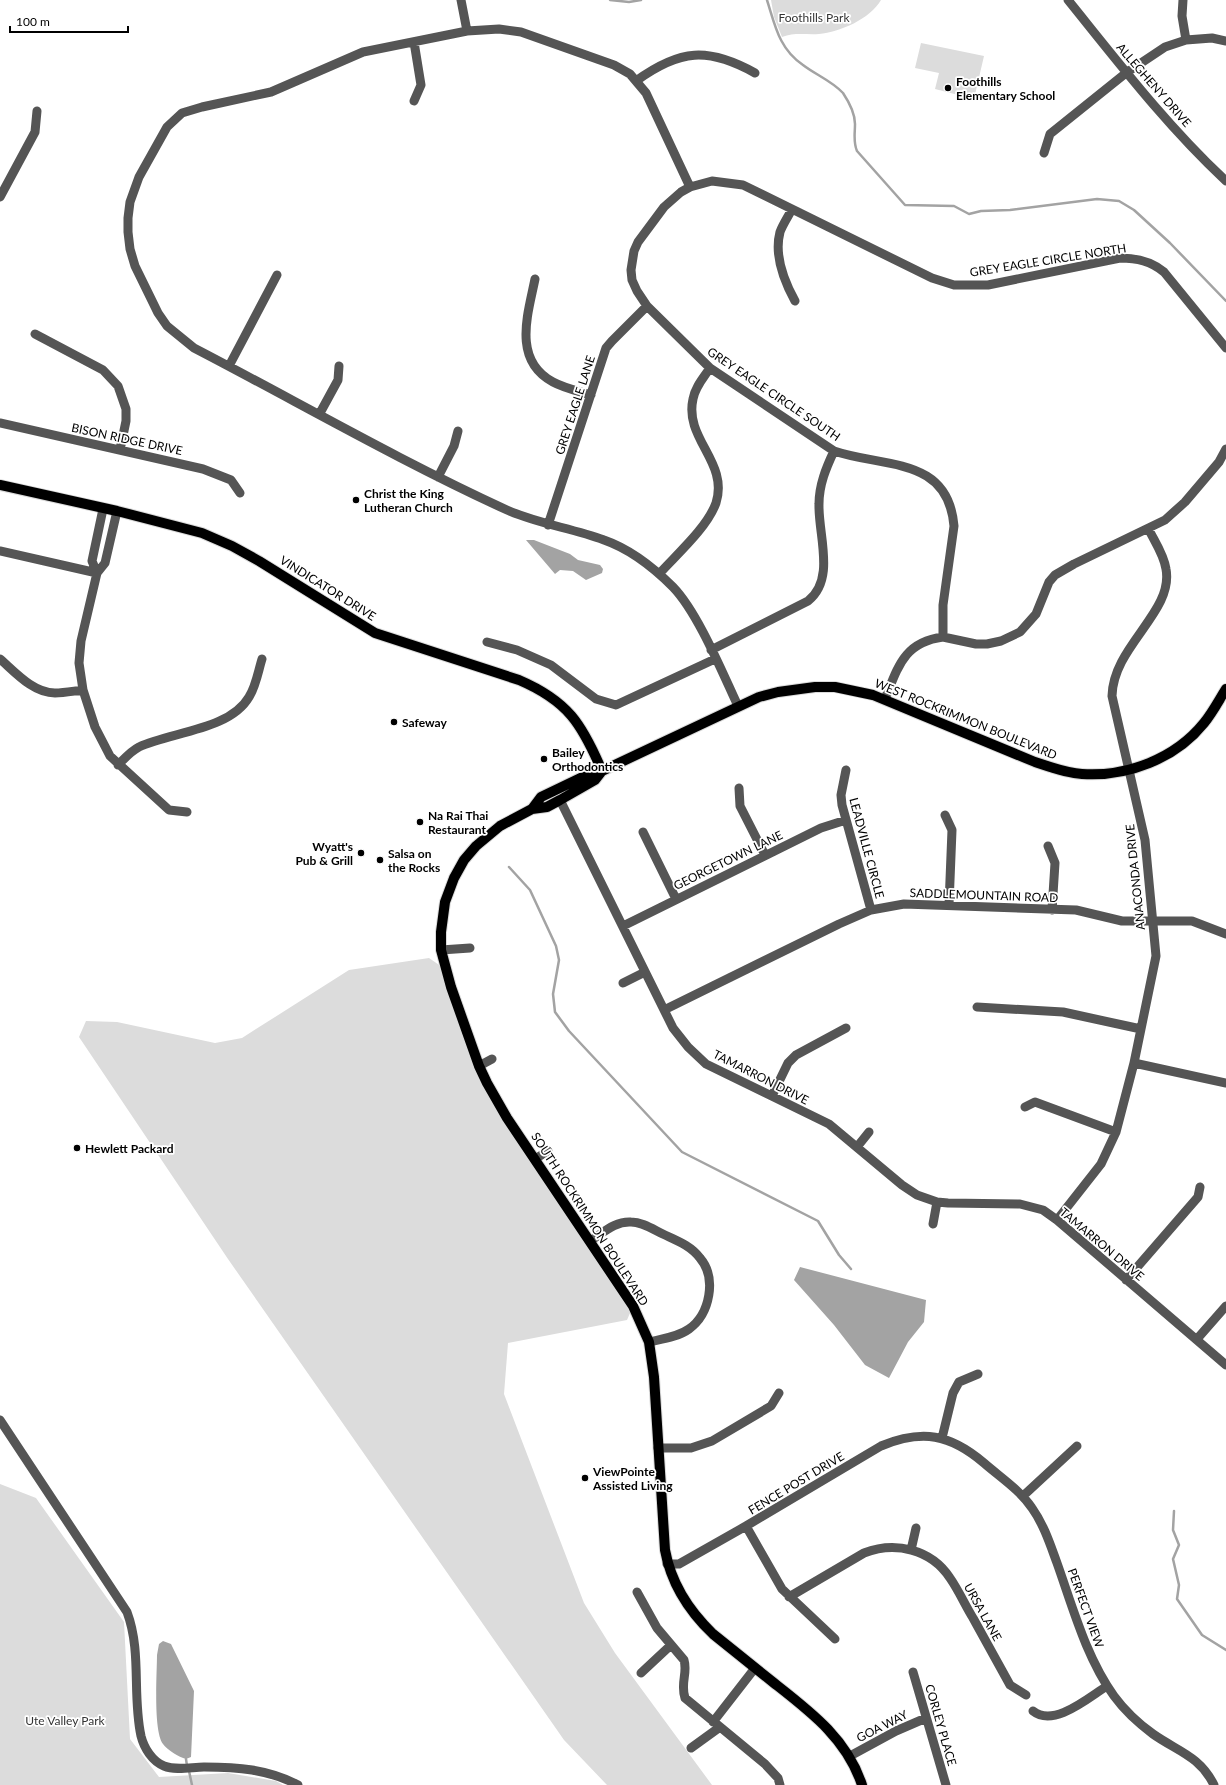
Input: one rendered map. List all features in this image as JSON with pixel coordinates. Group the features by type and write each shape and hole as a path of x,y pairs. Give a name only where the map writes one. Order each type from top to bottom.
{"main road":[{"name":"VINDICATOR DRIVE","path":"0,485 117,511 210,536 259,561 375,633 520,680 536,687 550,695 572,715 602,772"},
{"name":"WEST ROCKRIMMON BOULEVARD","path":"738,706 778,692 815,687 851,689 886,700 1053,768 1082,774 1129,770 1145,765 1164,756 1190,737 1204,723 1226,689"},
{"name":"SOUTH ROCKRIMMON BOULEVARD","path":"532,809 541,797 591,773 602,772 738,706"},
{"name":"SOUTH ROCKRIMMON BOULEVARD","path":"602,772 595,780 560,800 547,806 532,809 500,826 488,835 464,860 454,878 445,902 440,932 441,950 450,987 479,1066 495,1098 633,1306 649,1342 654,1377 662,1533 667,1564 682,1596 700,1622 821,1722 839,1740 850,1756 862,1785"}],"street":[{"path":"461,0 467,31"},
{"name":"ALLEGHENY DRIVE","path":"1068,0 1126,73 1200,157 1226,181"},
{"path":"1183,0 1182,16 1186,40"},
{"path":"690,187 646,93 636,80 622,69 521,32 499,29 467,31 363,52 271,92 192,109 173,119 162,134 139,177 130,202 128,218 130,249 135,266 158,313 167,326 194,348 320,413 438,477 521,516 548,525 603,539 615,544 641,560 659,574 678,593 696,621 738,706"},
{"path":"1044,153 1050,134 1126,73 1165,48 1186,40 1212,38 1226,41"},
{"path":"414,42 421,85 414,101"},
{"path":"636,80 666,62 690,55 718,57 730,60 755,73"},
{"path":"0,197 35,132 36,111"},
{"name":"GREY EAGLE CIRCLE NORTH","path":"690,187 712,181 734,183 743,186 932,278 954,285 988,285 1120,258 1138,259 1156,265 1164,272 1226,348"},
{"name":"GREY EAGLE CIRCLE SOUTH","path":"690,187 681,192 664,207 638,242 631,262 632,280 637,291 647,306 710,368 834,450 851,456 914,468 935,482 943,492 953,514 954,526 943,605 943,637"},
{"path":"792,209 781,230 778,255 787,286 795,301"},
{"path":"229,366 277,275"},
{"path":"535,278 525,329 525,340 532,360 538,369 553,382 591,395"},
{"name":"GREY EAGLE LANE","path":"548,525 606,348 647,306"},
{"path":"35,334 103,370 118,386 123,398 126,415 120,450"},
{"path":"320,413 338,380 338,366"},
{"path":"659,574 704,524 716,502 718,491 715,467 699,438 691,410 696,388 710,368"},
{"name":"BISON RIDGE DRIVE","path":"0,423 203,469 231,480 240,493"},
{"path":"438,477 454,446 458,430"},
{"path":"886,700 897,669 908,652 916,645 924,640 943,637 976,644 999,642 1020,632 1036,614 1049,582 1055,575 1074,564 1149,530 1176,512 1219,462 1226,449"},
{"path":"710,650 808,601 815,595 820,587 823,576 823,565 819,504 820,492 822,479 834,450"},
{"path":"97,573 92,561 103,508"},
{"path":"117,511 105,563 97,573 80,651 79,663 83,690 99,738 110,756 168,810 187,812"},
{"name":"ANACONDA DRIVE","path":"1057,1220 1101,1164 1116,1132 1134,1063 1156,956 1151,920 1145,840 1114,708 1112,685 1122,658 1155,611 1164,591 1166,570 1163,559 1149,530"},
{"path":"0,551 97,573"},
{"path":"487,642 517,650 551,665 596,699 616,705 715,659"},
{"path":"0,659 29,684 44,691 54,693 83,690"},
{"path":"118,765 130,752 139,747 214,723 236,712 249,698 254,688 262,660"},
{"name":"LEADVILLE CIRCLE","path":"846,770 841,795 846,820 871,910"},
{"path":"739,788 740,806 764,855"},
{"name":"TAMARRON DRIVE","path":"560,800 664,1010 680,1037 697,1057 716,1070 829,1124 909,1191 937,1202 961,1204 1020,1204 1043,1210 1057,1220 1226,1365"},
{"path":"945,815 952,830 949,905"},
{"name":"GEORGETOWN LANE","path":"623,926 764,855 821,828 846,820"},
{"path":"643,832 676,899"},
{"path":"1048,846 1055,863 1052,910"},
{"name":"SADDLEMOUNTAIN ROAD","path":"664,1010 839,924 871,910 904,904 1076,910 1122,921 1192,921 1226,934"},
{"path":"441,950 470,948"},
{"path":"623,983 645,972"},
{"path":"977,1007 1063,1012 1141,1029"},
{"path":"772,1096 788,1063 796,1055 846,1028"},
{"path":"479,1066 492,1059"},
{"path":"1134,1063 1226,1083"},
{"path":"1025,1107 1034,1102 1116,1132"},
{"path":"857,1147 869,1132"},
{"path":"535,1159 548,1151"},
{"path":"1126,1280 1198,1196 1200,1187"},
{"path":"933,1224 937,1202"},
{"path":"590,1241 620,1223 639,1223 685,1244 710,1265 707,1303 697,1321 689,1329 679,1334 649,1342"},
{"path":"1197,1339 1226,1306"},
{"path":"942,1438 953,1393 959,1382 978,1374"},
{"path":"658,1448 691,1448 712,1441 771,1406 779,1393"},
{"path":"0,1420 121,1600 127,1612 134,1639 140,1728 148,1752 157,1762 165,1766 182,1768 253,1769 282,1777 298,1785"},
{"name":"FENCE POST DRIVE","path":"667,1564 679,1564 881,1446 908,1438 942,1438"},
{"name":"PERFECT VIEW","path":"942,1438 954,1442 971,1452 1023,1496 1043,1527 1093,1661 1107,1686 1118,1702 1141,1725 1201,1765 1214,1785"},
{"path":"1023,1496 1078,1446"},
{"path":"746,1526 782,1589 835,1640"},
{"path":"910,1550 916,1528"},
{"name":"URSA LANE","path":"789,1597 864,1553 887,1547 910,1550 932,1559 950,1578 1010,1685 1026,1695"},
{"path":"637,1592 657,1628 684,1660 686,1666 682,1686 685,1698 765,1764 778,1778 780,1785"},
{"path":"641,1674 671,1645"},
{"path":"691,1748 717,1725 755,1668"},
{"name":"CORLEY PLACE","path":"913,1672 946,1785"},
{"path":"1033,1711 1044,1716 1063,1713 1107,1686"},
{"name":"GOA WAY","path":"850,1756 896,1730 926,1718"}],"green space":[{"name":"Foothills Park","path":"771,0 881,0 870,13 862,19 836,31 819,34 787,35 782,37 774,17"},
{"path":"921,43 984,56 974,99 935,89 939,73 915,68"},
{"path":"429,958 445,969 487,1083 633,1306 627,1320 508,1343 504,1394 584,1603 615,1653 712,1785 607,1785 564,1740 228,1259 79,1037 86,1021 117,1022 215,1043 242,1038 349,970"},
{"name":"Ute Valley Park","path":"0,1484 36,1498 124,1622 130,1739 159,1777 228,1773 276,1781 283,1785 0,1785"}],"shaded area":[{"path":"526,540 534,540 570,554 578,560 600,565 603,569 602,573 586,580 573,571 560,570 555,574"},
{"path":"800,1267 926,1300 924,1322 908,1342 889,1378 865,1365 834,1325 794,1280"},
{"path":"163,1641 171,1644 194,1691 191,1757 186,1759 173,1753 163,1744 158,1727 156,1701 157,1655 159,1644"}],"waterway":[{"path":"610,0 629,2 641,0"},
{"path":"767,0 779,36 788,52 808,69 834,85 843,93 854,116 857,151 905,205 954,206 969,214 981,211 1010,210 1097,199 1119,201 1134,210 1170,243 1226,301"},
{"path":"509,867 530,890 556,946 559,960 553,994 555,1012 569,1031 682,1152 818,1221 839,1255 851,1269"},
{"path":"1174,1511 1173,1530 1179,1545 1173,1559 1179,1585 1177,1599 1202,1635 1226,1650"},
{"path":"186,1759 187,1766"},
{"path":"189,1771 192,1785"}],"place":[{"name":"Foothills Elementary School","path":"948,88"},
{"name":"Christ the King Lutheran Church","path":"356,500"},
{"name":"Safeway","path":"394,722"},
{"name":"Bailey Orthodontics","path":"544,759"},
{"name":"Na Rai Thai Restaurant","path":"420,822"},
{"name":"Wyatt's Pub & Grill","path":"361,853"},
{"name":"Salsa on the Rocks","path":"380,860"},
{"name":"Hewlett Packard","path":"77,1148"},
{"name":"ViewPointe Assisted Living","path":"585,1478"}]}
